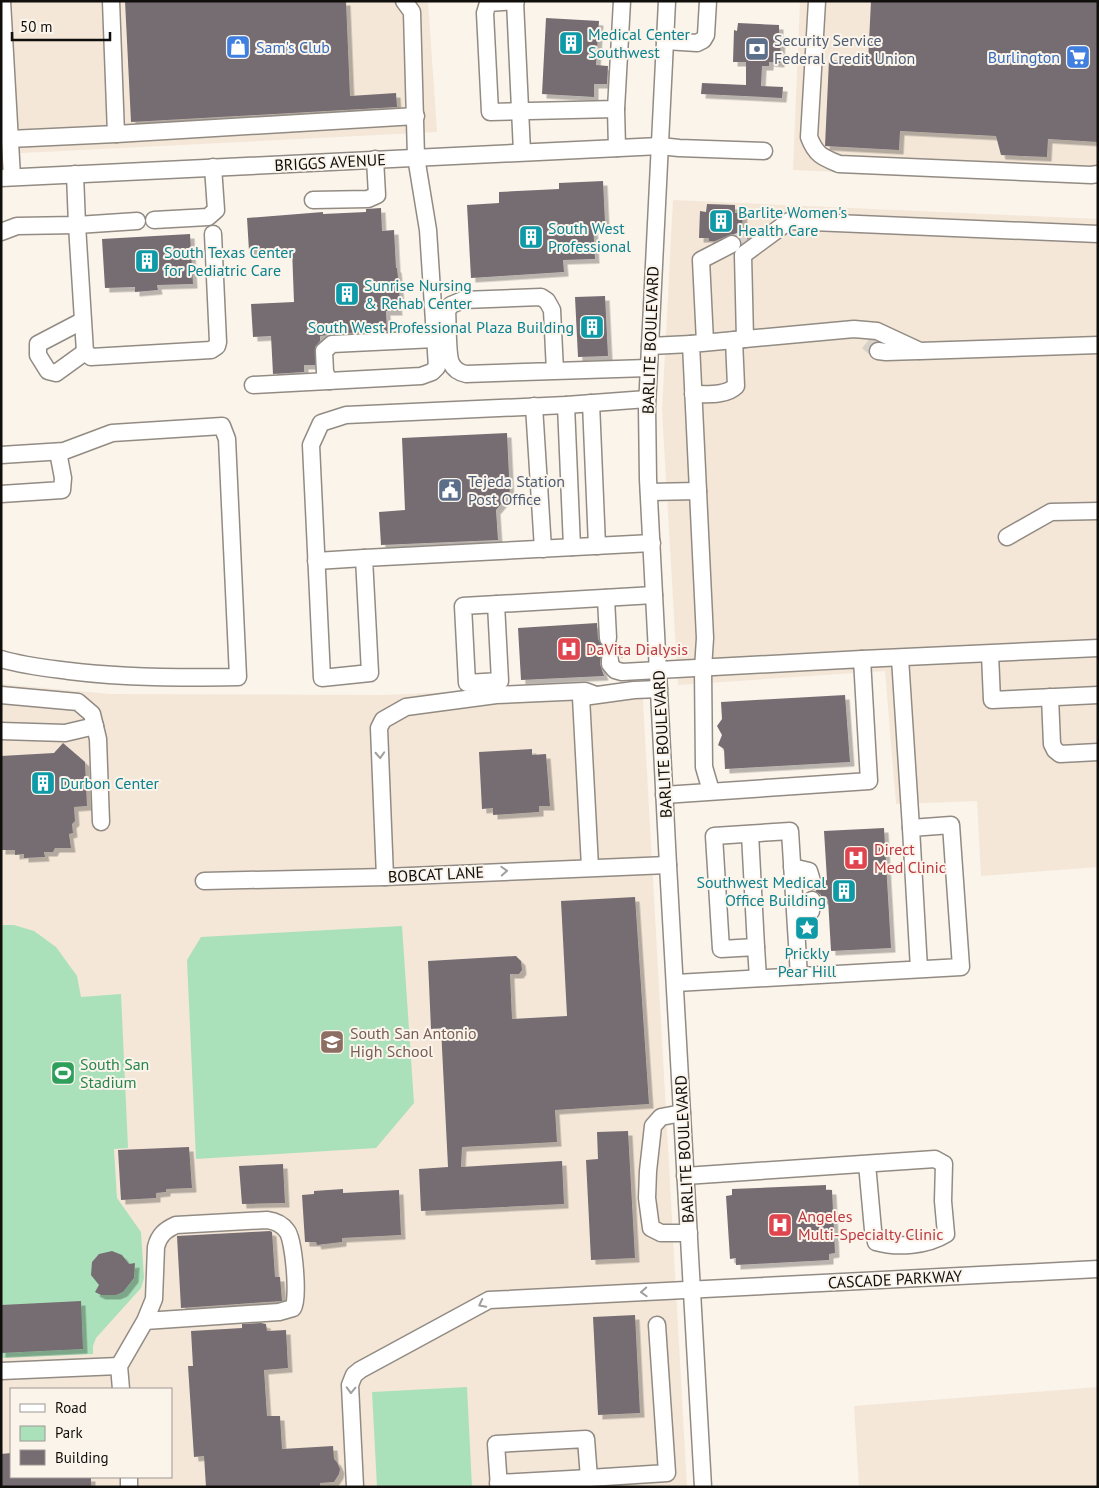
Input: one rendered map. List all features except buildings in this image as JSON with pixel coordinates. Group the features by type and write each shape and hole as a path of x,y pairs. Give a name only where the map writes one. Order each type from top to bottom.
{"street":[{"path":"2,1 9,139 6,177"},
{"path":"111,1 116,134"},
{"path":"253,385 421,376 432,372 436,367 428,230 416,158 412,12 404,1"},
{"path":"522,152 520,112 515,1 488,3 485,13 490,112 520,112 616,109"},
{"path":"617,148 616,109 622,1"},
{"name":"BARLITE BOULEVARD","path":"667,1 648,368 649,492 703,1487"},
{"path":"665,41 697,43 704,40 708,1"},
{"path":"817,1 809,137 813,147 820,156 839,164 1098,174"},
{"path":"9,139 416,116"},
{"name":"BRIGGS AVENUE","path":"6,177 660,146 764,151"},
{"path":"313,200 368,199 377,194 375,160"},
{"path":"154,220 208,217 214,213 216,210 213,168"},
{"path":"75,174 82,322 85,352 91,357 211,350 217,346 213,234"},
{"path":"1,232 17,226 77,225 136,221"},
{"path":"693,394 726,393 736,386 743,255 788,221 1098,234"},
{"path":"747,237 777,230"},
{"path":"711,791 704,766 703,669 705,638 693,394 698,343 701,260 732,244"},
{"path":"556,371 552,310 547,301 541,297 463,300 451,305 447,311 450,362 461,373 556,371 648,368"},
{"path":"82,322 38,344 38,355 48,371 56,373 85,352"},
{"path":"650,346 854,329 876,330 920,351"},
{"path":"854,329 872,346 886,352 1098,345"},
{"path":"329,381 324,372 324,351 332,344 434,339"},
{"path":"364,558 370,673 322,678 311,444 321,423 346,415 566,405 647,399"},
{"path":"591,403 597,546"},
{"path":"566,405 572,547"},
{"path":"534,406 543,549"},
{"path":"1,455 64,452 112,433 222,426 227,439 238,677 176,678 93,674 22,666 1,660"},
{"path":"1,494 62,490 63,478 58,452"},
{"path":"649,492 698,491"},
{"path":"1007,538 1051,512 1098,510"},
{"path":"316,560 652,543"},
{"path":"496,604 500,681 467,683 463,606 496,604 606,598 654,595"},
{"path":"606,598 608,638"},
{"path":"610,660 610,664 615,670 622,672 1098,648"},
{"path":"990,654 992,700 1098,695"},
{"path":"900,658 919,970"},
{"path":"664,795 868,780 862,659"},
{"path":"587,696 659,689"},
{"path":"385,877 379,728 383,720 406,707 496,696 585,690 587,696 590,867"},
{"path":"1,695 78,702 92,714 98,739 101,822"},
{"path":"1050,697 1052,744 1055,750 1060,754 1098,752"},
{"path":"1,731 64,733 95,726"},
{"path":"676,983 960,967 951,824 910,828"},
{"path":"756,947 721,949 714,836 790,832 799,976"},
{"path":"750,834 758,978"},
{"name":"BOBCAT LANE","path":"204,881 385,877 668,865"},
{"path":"792,867 809,872 812,881"},
{"path":"796,918 811,911 812,900"},
{"path":"682,1114 661,1117 653,1126 647,1198 651,1228 662,1233 689,1233"},
{"path":"685,1176 935,1159 944,1164 943,1201 946,1234 938,1239 914,1244 890,1246 876,1242 873,1230 867,1164"},
{"path":"121,1388 119,1366 145,1321 154,1299 156,1247 158,1239 165,1230 176,1225 267,1220 275,1221 290,1236 296,1298 293,1308 279,1312 145,1321"},
{"name":"CASCADE PARKWAY","path":"355,1487 350,1384 354,1375 489,1300 1098,1269"},
{"path":"588,1478 586,1439 496,1444 498,1485 588,1478 661,1480 667,1472 657,1325"},
{"path":"1,1371 119,1366"}],"shaded area":[{"path":"1,1 428,1 437,132 1,154"},
{"path":"800,1 1098,1 1098,184 793,170"},
{"path":"673,200 1098,219 1098,867 981,876 977,801 896,804 885,671 678,685 662,410"},
{"name":"South San Antonio High School","path":"642,683 687,1487 1,1487 1,684 110,694 385,695"},
{"path":"1098,1387 1098,1487 859,1487 854,1406"}],"green space":[{"name":"South San Stadium","path":"1,925 14,925 34,931 56,947 77,976 81,997 121,994 128,1148 114,1149 117,1198 141,1232 144,1278 141,1288 96,1338 93,1354 1,1358"},
{"path":"402,926 414,1103 376,1148 196,1159 187,960 201,937"},
{"path":"467,1387 472,1487 377,1487 372,1392"}],"tunnel":[{"path":"732,244 747,237"},
{"path":"867,342 878,351"}],"place":[{"name":"Medical Center Southwest","path":"571,43"},
{"name":"Sam's Club","path":"238,47"},
{"name":"Security Service Federal Credit Union","path":"757,49"},
{"name":"Burlington","path":"1078,57"},
{"name":"Barlite Women's Health Care","path":"721,221"},
{"name":"South West Professional","path":"531,237"},
{"name":"South Texas Center for Pediatric Care","path":"147,261"},
{"name":"Sunrise Nursing & Rehab Center","path":"347,294"},
{"name":"South West Professional Plaza Building","path":"592,327"},
{"name":"Tejeda Station Post Office","path":"450,490"},
{"name":"DaVita Dialysis","path":"569,649"},
{"name":"Durbon Center","path":"43,783"},
{"name":"Direct Med Clinic","path":"856,858"},
{"name":"Southwest Medical Office Building","path":"844,891"},
{"name":"Prickly Pear Hill","path":"807,928"},
{"name":"South San Antonio High School","path":"332,1042"},
{"name":"South San Stadium","path":"63,1073"},
{"name":"Angeles Multi-Specialty Clinic","path":"780,1225"}]}
